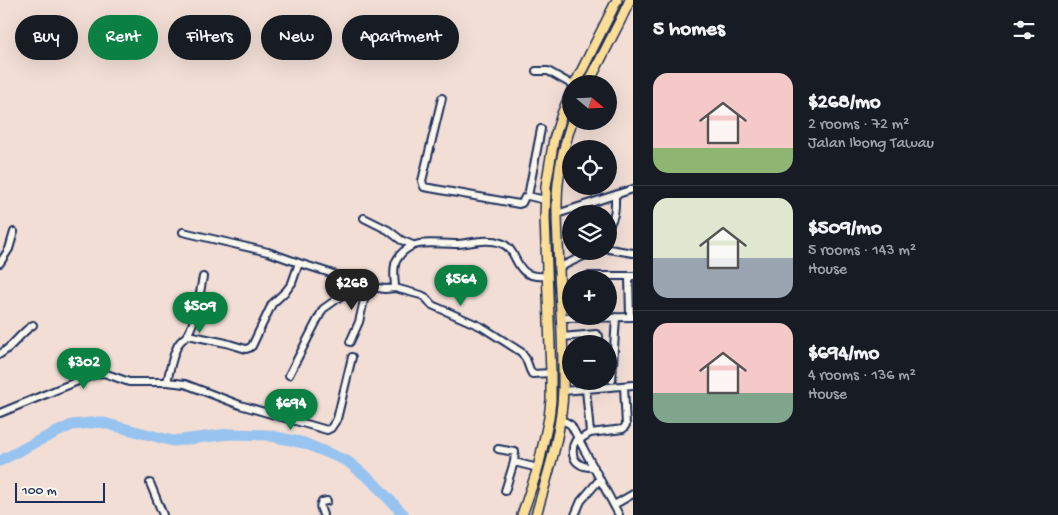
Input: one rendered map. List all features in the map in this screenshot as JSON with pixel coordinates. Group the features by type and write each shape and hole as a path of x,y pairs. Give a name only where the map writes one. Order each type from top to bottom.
{"highway":[{"path":"580,75 617,0"},
{"path":"592,75 630,0"},
{"path":"522,515 538,468 551,400 545,200 547,173 554,139 562,114"},
{"path":"562,337 557,214 559,173 569,130"},
{"path":"536,515 552,458 563,391"}],"street":[{"path":"536,71 548,71 562,79"},
{"path":"442,98 422,182 424,187 522,203 528,196 541,129"},
{"path":"617,194 633,189"},
{"path":"557,214 615,195 615,205"},
{"path":"528,196 545,200"},
{"path":"364,218 388,230 401,240 414,245"},
{"path":"0,263 9,249 14,232"},
{"path":"183,232 268,252 343,277 357,285 385,289 395,288 422,295 432,305 482,327 521,352 532,374 551,373"},
{"path":"395,288 395,264 397,258 414,245 424,243 460,244 483,240 501,243 509,248 517,263 525,272 537,277 547,276"},
{"path":"617,250 633,254"},
{"path":"558,268 571,260"},
{"path":"188,335 246,349 249,348 252,346 272,304 292,283 299,263"},
{"path":"167,382 175,350 179,342 188,335 191,329 202,277"},
{"path":"617,277 631,277 632,317 617,317"},
{"path":"289,375 323,309 357,285"},
{"path":"350,342 359,322 369,287"},
{"path":"0,354 10,348 33,324"},
{"path":"584,335 598,335"},
{"path":"0,413 95,374 104,373 129,382 185,384 240,405 327,430 331,428 337,419 352,357"},
{"path":"617,387 633,385"},
{"path":"594,467 587,468 580,465 573,455 573,449 578,438 590,433 623,429 625,427 624,386"},
{"path":"563,391 574,390"},
{"path":"586,390 590,433"},
{"path":"559,420 571,425 619,515"},
{"path":"498,448 515,452 514,462 505,491"},
{"path":"514,462 538,468"},
{"path":"575,515 580,501 600,480"},
{"path":"150,483 162,515"},
{"path":"614,505 633,494"},
{"path":"323,515 320,503 327,501"}],"waterway":[{"path":"0,461 72,425 100,422 173,441 229,434 267,435 304,443 347,461 371,480 404,515"}]}
